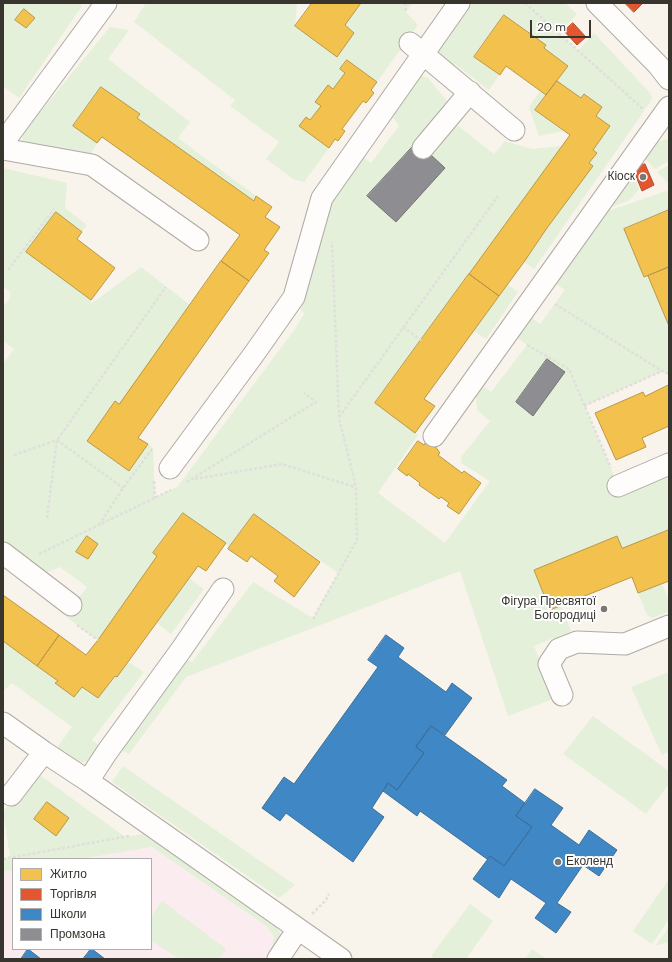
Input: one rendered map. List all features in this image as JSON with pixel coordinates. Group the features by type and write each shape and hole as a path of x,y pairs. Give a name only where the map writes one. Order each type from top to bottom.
{"street":[{"path":"3,143 106,3"},
{"path":"170,468 294,297 322,198 416,48 459,3"},
{"path":"597,3 658,65 669,79"},
{"path":"416,48 514,130"},
{"path":"423,148 470,92"},
{"path":"434,436 669,107"},
{"path":"3,149 92,165 198,240"},
{"path":"618,486 669,464"},
{"path":"11,559 71,605"},
{"path":"88,781 223,589"},
{"path":"562,695 549,664 559,649 576,642 625,644 669,626"},
{"path":"3,723 341,959"},
{"path":"12,795 44,752"},
{"path":"278,959 298,929"}],"path":[{"path":"405,3 406,12"},
{"path":"525,3 644,110 656,125"},
{"path":"339,418 498,196"},
{"path":"8,270 54,210"},
{"path":"313,618 357,540 356,487 339,418 332,240"},
{"path":"47,518 57,440 166,287"},
{"path":"555,304 669,374"},
{"path":"403,328 421,340"},
{"path":"527,345 569,369 618,486"},
{"path":"584,406 662,371"},
{"path":"304,393 316,402 192,479 282,464 356,487"},
{"path":"14,456 57,440"},
{"path":"57,440 123,488"},
{"path":"98,526 123,488 153,448"},
{"path":"11,559 98,526 154,498 154,481"},
{"path":"3,859 131,836"},
{"path":"298,929 326,900 329,894"}],"shaded area":[{"path":"152,847 266,926 274,936 271,952 267,959 3,959 3,872 12,870 12,950 152,950 152,858 87,858"}],"green space":[{"path":"3,3 79,3 82,6 19,98 3,86"},
{"path":"146,3 297,3 295,26 337,56 354,33 345,25 361,3 412,3 406,12 418,25 377,82 347,60 340,69 345,73 333,89 316,102 321,106 310,120 306,117 300,126 329,148 304,182 293,179 266,159 279,142 230,106 235,100 134,22"},
{"path":"468,3 525,3 538,14 526,3 565,3 577,14 559,33 578,51 594,33 652,96 650,102 644,110 639,105 644,111 534,269 524,262 593,166 590,163 597,153 593,150 610,127 596,116 602,107 585,94 581,98 557,81 568,65 544,48 546,45 504,14 473,57 499,75 489,90 455,64 450,69 436,58 437,47"},
{"path":"110,27 129,30 108,59 190,122 178,138 256,196 253,201 137,118 101,87 73,126 97,143 90,156 22,147 23,133"},
{"path":"420,75 428,78 447,101 448,118 494,154 505,141 532,149 562,146 375,403 418,435 378,493 445,543 490,481 461,463 462,456 490,421 477,410 475,381 491,392 527,345 512,334 526,313 540,324 565,290 551,280 602,213 669,190 669,210 624,229 644,277 648,276 669,326 669,374 662,371 584,406 621,492 629,492 669,477 669,530 622,548 617,536 534,570 550,610 561,606 571,631 534,646 556,698 508,716 460,571 186,677 129,754 119,749 186,659 192,662 253,582 313,618 338,573 254,514 230,547 183,513 154,553 157,556 98,640 65,616 87,587 60,567 36,577 3,553 3,364 14,349 3,341 3,307 10,298 10,292 3,287 3,168 67,183 65,208 87,225 82,232 56,213 26,252 91,300 91,304 141,267 190,305 119,404 115,401 87,440 129,470 148,444 153,448 155,498 178,486 295,329 304,314 294,298 323,202 358,153 371,163 399,126 389,112"},
{"path":"540,91 546,95 535,110 563,131 539,136 529,107"},
{"path":"669,139 669,161 655,169 642,156 655,142"},
{"path":"669,165 669,184 657,172"},
{"path":"633,171 639,189 630,200 606,209"},
{"path":"507,284 518,292 486,339 474,331"},
{"path":"189,578 204,589 171,634 157,623"},
{"path":"662,584 668,601 668,612 652,618 647,615 638,593"},
{"path":"3,641 58,681 56,684 74,697 82,687 98,698 128,662 144,672 92,740 102,748 88,761 77,763 56,749 72,727 12,683 3,691"},
{"path":"669,672 669,752 662,755 631,687"},
{"path":"593,716 669,771 669,784 646,814 563,754"},
{"path":"123,766 295,885 279,898 112,782"},
{"path":"37,773 125,837 143,834 273,922 280,933 283,951 278,959 267,959 271,952 274,936 266,926 152,847 87,858 12,858 12,870 3,872 3,859 10,857 3,811 28,785"},
{"path":"669,879 669,919 652,944 633,931"},
{"path":"162,901 226,949 219,959 179,959 152,941 152,916"},
{"path":"470,904 493,921 466,959 435,959 431,956"},
{"path":"669,927 669,942 655,946"},
{"path":"532,949 546,959 525,959"}],"building: Житло":[{"path":"312,3 361,3 345,25 354,33 337,57 295,26"},
{"path":"24,9 35,18 26,28 15,20"},
{"path":"504,15 546,45 544,48 568,66 546,95 506,66 500,75 474,57"},
{"path":"347,60 377,82 371,90 374,93 366,103 363,101 342,129 345,131 338,141 335,139 329,148 299,126 306,117 310,120 321,106 315,102 328,85 333,89 345,73 340,69"},
{"path":"557,81 581,98 584,94 602,107 596,116 610,126 593,150 597,153 589,163 593,166 499,296 469,274 570,135 535,110"},
{"path":"101,87 140,114 137,118 254,201 256,196 272,207 265,217 280,227 264,250 269,253 249,281 221,261 240,235 102,137 97,143 73,126"},
{"path":"669,210 669,267 644,277 624,229"},
{"path":"56,212 82,232 77,239 115,268 91,300 26,252"},
{"path":"221,261 249,281 138,438 148,444 129,471 87,441 115,401 119,404"},
{"path":"669,267 669,326 648,276"},
{"path":"469,274 499,296 424,399 435,406 415,433 375,403"},
{"path":"669,385 669,426 642,438 646,447 616,460 595,413 643,392 645,396"},
{"path":"418,441 424,445 426,442 435,446 440,453 438,455 462,473 464,471 481,483 459,514 447,506 449,503 441,497 439,499 419,485 420,483 408,474 407,476 398,469"},
{"path":"183,513 226,543 206,571 198,566 117,677 115,676 98,698 82,687 74,697 55,683 58,681 37,666 59,635 86,655 157,556 153,553"},
{"path":"254,514 320,562 294,597 274,581 278,576 251,556 247,562 228,549"},
{"path":"669,530 669,581 638,593 632,577 550,610 534,570 617,536 622,548"},
{"path":"87,536 98,544 88,559 76,552"},
{"path":"3,595 59,635 37,666 3,641"},
{"path":"47,802 69,818 56,836 34,819"}],"building: Торгівля":[{"path":"625,3 643,3 634,12"},
{"path":"573,23 586,37 577,45 564,31"},
{"name":"Кіоск","path":"645,164 654,185 642,191 633,169"}],"building: Школи":[{"path":"386,635 404,648 398,657 446,692 452,683 472,698 445,735 431,726 416,747 424,753 397,790 388,783 372,808 384,817 353,862 286,813 280,821 262,808 284,777 294,784 378,667 368,660"},
{"path":"431,726 507,780 502,786 525,803 516,816 532,827 504,866 490,856 487,859 420,811 417,816 383,791 388,783 397,790 424,753 416,747"},
{"name":"Еколенд","path":"535,789 563,808 551,825 579,845 589,830 617,850 599,876 583,865 557,903 571,912 556,933 535,918 546,903 511,879 499,898 473,879 490,856 504,866 532,827 516,816"},
{"path":"27,950 29,950 41,959 21,959"},
{"path":"90,950 93,950 105,959 83,959"}],"building: Промзона":[{"path":"417,142 445,168 396,222 367,196"},
{"path":"547,359 565,372 533,416 516,402"}],"place":[{"name":"Кіоск","path":"643,177"},
{"name":"Фігура Пресвятої Богородиці","path":"604,609"},
{"name":"Еколенд","path":"558,862"}]}
